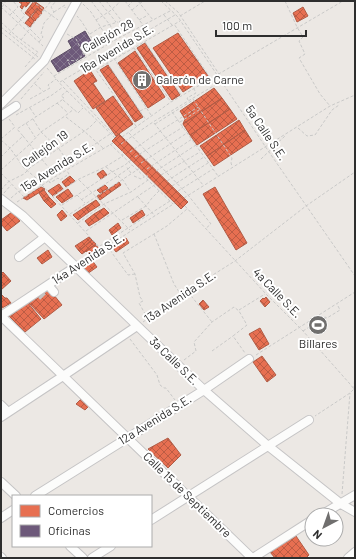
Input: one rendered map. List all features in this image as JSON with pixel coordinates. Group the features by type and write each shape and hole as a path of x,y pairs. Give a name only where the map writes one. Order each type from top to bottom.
{"street":[{"path":"1,104 44,62 79,2"},
{"path":"3,119 16,106"},
{"name":"3a Calle S.E.","path":"5,200 204,390 268,445 341,504 355,512"},
{"path":"19,257 45,237"},
{"name":"14a Avenida S.E.","path":"1,316 75,267"},
{"path":"48,285 54,292"},
{"name":"Calle 15 de Septiembre","path":"1,316 252,558"},
{"name":"13a Avenida S.E.","path":"1,417 137,326"},
{"name":"12a Avenida S.E.","path":"37,495 204,390 250,359"},
{"path":"1,405 8,412"},
{"path":"152,519 309,420"},
{"path":"1,482 15,495"},
{"path":"336,507 355,495"},
{"path":"1,518 12,511"},
{"path":"252,558 304,525"},
{"path":"71,547 83,558"},
{"path":"92,558 109,547"},
{"path":"348,558 355,552"}],"path":[{"path":"6,1 1,7 44,47"},
{"path":"10,16 18,7 13,1"},
{"path":"32,1 60,22"},
{"path":"21,40 51,1"},
{"path":"54,12 51,7 56,1"},
{"path":"92,1 110,25 118,39"},
{"path":"99,1 127,33"},
{"path":"89,34 101,27 121,20 106,1"},
{"path":"96,20 121,1"},
{"path":"125,1 143,25"},
{"path":"127,4 130,1"},
{"path":"128,6 133,1"},
{"path":"138,1 153,20"},
{"path":"131,10 143,1"},
{"name":"5a Calle S.E.","path":"161,1 178,17 355,276"},
{"path":"165,1 180,16 218,75"},
{"path":"178,17 206,1"},
{"path":"285,1 303,37 299,41 305,54 299,58 320,94 330,106"},
{"path":"122,137 172,102 343,1"},
{"path":"1,2 41,40"},
{"path":"79,2 90,10 111,43"},
{"path":"39,42 43,37 41,34 44,23 54,12 65,5 65,10"},
{"path":"9,34 26,15 21,11 26,6"},
{"name":"Callejón 28","path":"54,76 127,33 170,11"},
{"path":"75,14 82,22 99,50"},
{"path":"155,124 215,85 173,24 164,14"},
{"path":"139,20 149,15"},
{"name":"16a Avenida S.E.","path":"59,83 175,15"},
{"path":"136,127 96,70 180,20"},
{"path":"1,22 11,32 37,52 59,83 116,138 62,81"},
{"path":"1,27 21,45 44,62"},
{"path":"104,32 112,30"},
{"path":"1,32 33,58 44,62"},
{"path":"66,33 76,39 86,57"},
{"path":"107,37 115,34"},
{"path":"145,41 182,96"},
{"path":"21,45 24,42"},
{"path":"119,48 123,54"},
{"path":"134,48 172,102"},
{"path":"70,66 67,60 76,61 84,54 96,49 99,50"},
{"path":"25,67 37,52"},
{"path":"110,53 152,115"},
{"path":"104,57 146,120"},
{"path":"21,99 35,83 44,62"},
{"path":"30,99 50,88 48,85 56,79"},
{"path":"35,83 44,92"},
{"path":"14,116 52,95 63,87"},
{"path":"188,101 186,98 196,93 194,89"},
{"path":"67,91 61,96 64,98 62,100 78,113 84,107"},
{"path":"184,198 330,106 355,95"},
{"path":"122,144 154,122 193,99"},
{"path":"193,99 232,158 231,163 233,166"},
{"path":"17,129 62,100"},
{"path":"57,103 68,114"},
{"path":"297,127 306,136 315,135 332,110 339,106"},
{"path":"140,111 146,107"},
{"path":"130,152 198,107"},
{"path":"30,108 36,117"},
{"path":"1,170 30,144 40,132 74,109"},
{"path":"180,122 200,109"},
{"path":"172,111 218,176"},
{"path":"65,116 103,148"},
{"path":"3,119 10,119 53,173"},
{"path":"33,119 40,132 59,149 72,167"},
{"name":"Callejón 19","path":"1,190 8,182 24,174 31,167 59,149 97,120"},
{"path":"154,122 174,150 203,185"},
{"path":"26,123 35,137"},
{"path":"15,127 1,139 10,148 23,167 36,178 102,249"},
{"path":"135,157 183,127"},
{"path":"128,132 188,195 211,224 205,228"},
{"path":"141,163 188,133"},
{"path":"261,159 288,133"},
{"path":"5,200 39,182 111,134"},
{"path":"1,157 23,136"},
{"path":"147,169 192,139"},
{"name":"15a Avenida S.E.","path":"5,200 24,197 48,181 113,143"},
{"path":"99,246 170,201 155,184 148,180 110,144"},
{"path":"156,171 196,145"},
{"path":"122,151 123,156"},
{"path":"161,175 200,151"},
{"path":"53,197 79,179 106,167 123,156"},
{"path":"167,181 205,157"},
{"path":"61,206 131,160"},
{"path":"172,186 209,162"},
{"path":"125,165 131,174"},
{"path":"81,200 132,165"},
{"path":"106,167 123,180 131,192"},
{"path":"69,214 140,168"},
{"path":"178,191 213,169"},
{"path":"48,181 50,183 58,178 60,180 69,174 67,170"},
{"name":"13a Avenida S.E.","path":"137,326 235,260 306,206 355,172"},
{"path":"1,173 24,197"},
{"path":"147,175 148,180"},
{"path":"134,176 141,180 145,177"},
{"path":"79,179 130,230"},
{"path":"42,180 44,184"},
{"path":"78,223 104,204 131,192 148,180"},
{"path":"86,232 155,184"},
{"path":"5,200 12,185"},
{"path":"121,221 146,206 161,190"},
{"path":"77,195 85,204"},
{"path":"138,197 155,216"},
{"name":"14a Avenida S.E.","path":"75,267 130,230 175,204 170,201"},
{"name":"4a Calle S.E.","path":"185,206 266,294 303,331 354,389"},
{"path":"148,319 139,303 143,301 140,296 135,274 123,253 167,226 188,209"},
{"path":"154,233 174,284 181,295"},
{"path":"107,246 128,275 135,274"},
{"path":"188,291 212,322"},
{"path":"233,336 250,359 355,292"},
{"path":"239,311 266,294"},
{"path":"303,331 325,317 326,318 340,310 337,304"},
{"path":"178,365 196,351 194,342 212,322 234,307 239,311 247,325 212,351"},
{"path":"126,333 157,375 160,385 166,388 179,405"},
{"path":"309,420 354,389 355,372"},
{"path":"341,504 350,393"}],"building: Comercios":[{"path":"31,1 22,9 20,7 22,4 19,2"},
{"path":"34,1 44,8 41,12 37,8 30,17 25,13"},
{"path":"303,7 308,16 297,22 293,13"},
{"path":"37,9 42,13 35,21 31,18"},
{"path":"30,17 34,21 30,27 25,23"},
{"path":"178,33 208,76 183,92 153,48"},
{"path":"145,43 180,95 172,100 137,48"},
{"name":"Galerón de Carne","path":"135,51 165,97 148,108 118,63"},
{"path":"108,65 143,117 135,122 100,70"},
{"path":"90,70 97,81 93,83 105,101 93,109 74,81"},
{"path":"214,88 222,98 183,124 185,119 180,111"},
{"path":"113,96 133,124 116,136 96,108"},
{"path":"222,98 230,109 190,135 183,124"},
{"path":"230,109 237,119 197,145 190,135"},
{"path":"239,120 245,130 207,156 200,146"},
{"path":"245,130 252,141 214,166 207,156"},
{"path":"119,134 188,202 181,209 112,141"},
{"path":"103,170 107,175 101,179 97,174"},
{"path":"70,176 75,181 66,187 62,182"},
{"path":"119,182 121,185 111,192 109,189"},
{"path":"59,184 63,189 53,196 48,191"},
{"path":"105,185 108,188 100,193 97,190"},
{"path":"41,187 45,189 27,200 23,198"},
{"path":"215,187 247,243 236,250 203,194"},
{"path":"68,189 73,196 62,203 56,197"},
{"path":"108,189 111,192 100,200 97,196"},
{"path":"44,190 49,197 44,201 39,193"},
{"path":"49,197 56,204 51,208 44,201"},
{"path":"96,200 100,205 89,212 85,207"},
{"path":"85,207 89,212 78,220 73,215"},
{"path":"104,208 109,213 99,220 94,214"},
{"path":"62,210 67,216 61,221 57,215"},
{"path":"142,210 145,215 133,223 130,218"},
{"path":"12,212 20,221 7,231 1,224 1,220"},
{"path":"94,214 99,220 89,226 85,221"},
{"path":"118,223 121,228 112,235 109,230"},
{"path":"89,237 92,240 79,251 75,246"},
{"path":"126,238 129,243 116,252 113,248"},
{"path":"92,240 96,244 82,254 79,251"},
{"path":"95,245 99,248 89,254 86,251"},
{"path":"48,250 52,257 42,264 37,258"},
{"path":"91,259 97,267 87,274 79,267"},
{"path":"3,272 11,281 1,290 1,274"},
{"path":"49,289 62,305 44,319 29,303"},
{"path":"1,294 11,303 2,308 1,308"},
{"path":"266,297 270,302 265,307 260,301"},
{"path":"203,300 209,307 204,310 199,304"},
{"path":"28,303 41,319 25,332 9,316"},
{"path":"260,328 269,344 259,350 249,334"},
{"path":"262,356 276,375 267,382 253,362"},
{"path":"83,397 90,405 85,410 76,404"},
{"path":"168,438 181,455 168,468 148,449"},
{"path":"296,536 309,555 306,558 275,558 270,552"}],"building: Oficinas":[{"path":"85,31 95,48 89,52 84,44 79,47 85,56 58,72 51,61 72,48 68,41"}],"place":[{"name":"Galerón de Carne","path":"142,80"},
{"name":"Billares","path":"318,325"}]}
